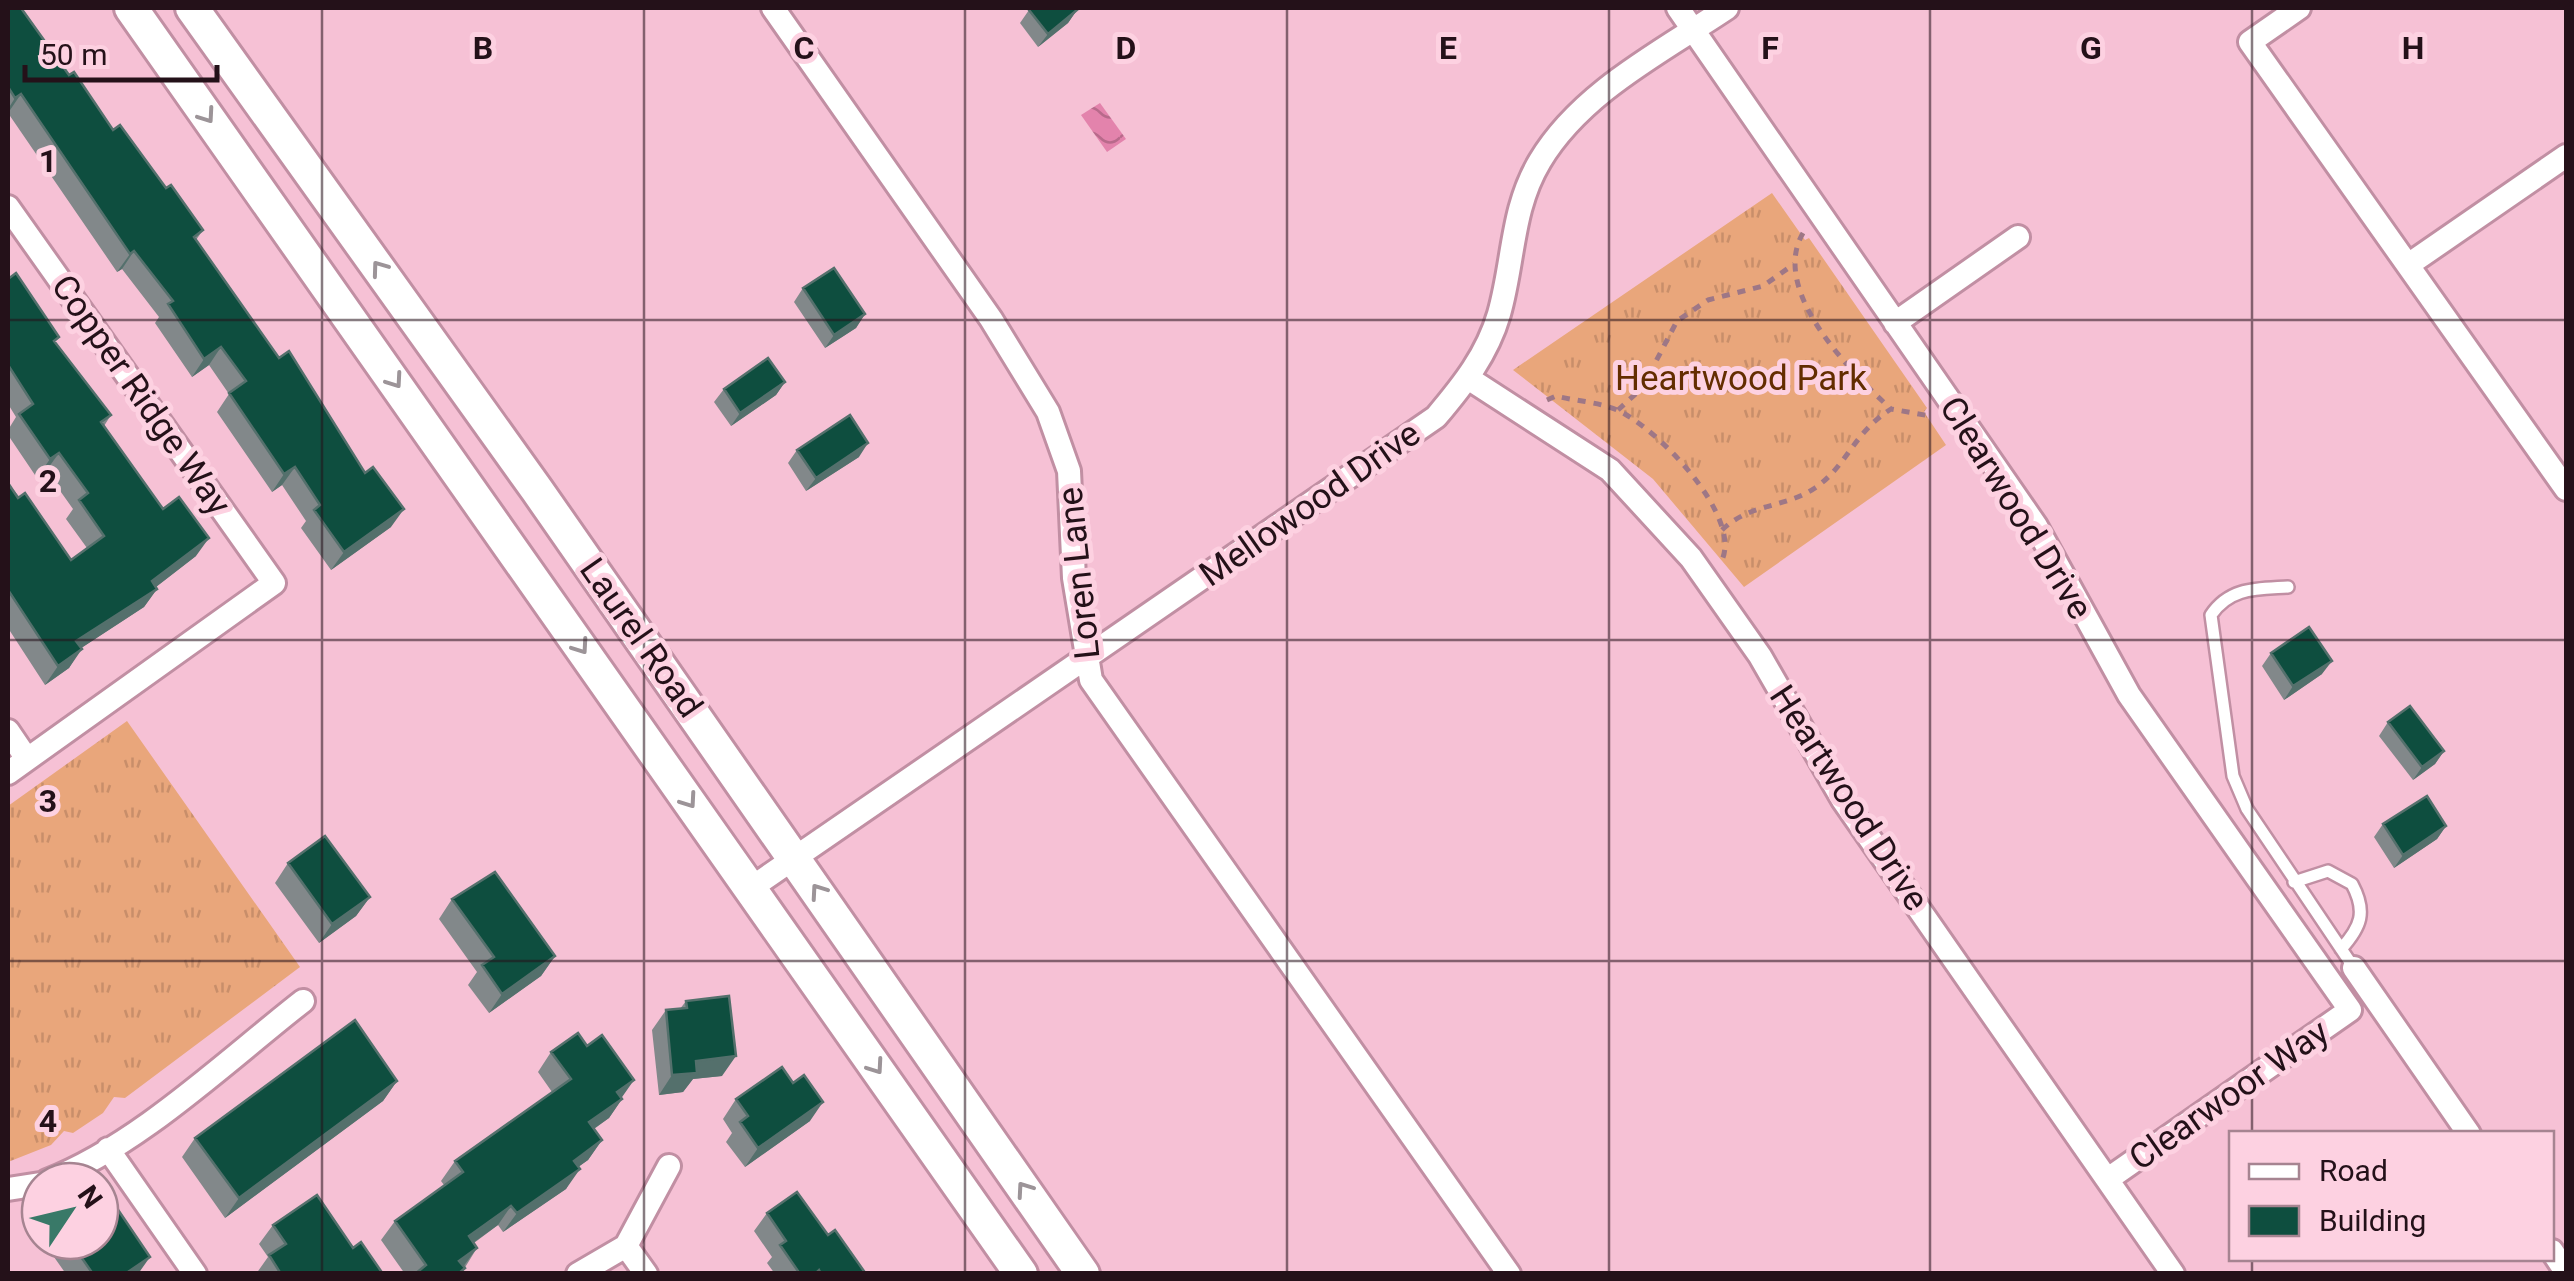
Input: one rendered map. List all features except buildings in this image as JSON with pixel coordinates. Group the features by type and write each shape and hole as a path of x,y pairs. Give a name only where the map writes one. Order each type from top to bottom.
{"main road":[{"name":"Laurel Road","path":"131,8 1020,1274"},
{"name":"Laurel Road","path":"192,8 537,490 1079,1272"},
{"path":"428,428 472,461 503,502 515,504 537,490"}],"street":[{"name":"Loren Lane","path":"773,8 991,320 1048,412 1069,471 1074,578 1091,680 1509,1274"},
{"name":"Clearwood Drive","path":"1678,8 2036,526 2129,695 2350,1010"},
{"name":"Mellowood Drive","path":"750,888 1411,438 1468,378 1500,312 1516,218 1539,162 1570,120 1727,8"},
{"path":"2298,8 2250,42 2566,489"},
{"path":"2408,265 2566,156"},
{"name":"Copper Ridge Way","path":"8,206 274,583 27,759"},
{"path":"1895,323 2018,237"},
{"name":"Heartwood Drive","path":"1468,378 1610,470 1691,558 1760,656 1843,800 2173,1274"},
{"path":"8,731 27,759 8,773"},
{"path":"2348,959 2468,1131"},
{"path":"90,1161 303,1002"},
{"name":"Clearwoor Way","path":"2108,1179 2350,1010"},
{"path":"108,1148 195,1274"},
{"path":"578,1274 626,1246 669,1166"},
{"path":"626,1246 646,1274"}],"lane":[{"path":"2288,588 2249,590 2222,598 2211,615 2210,632 2233,776 2247,810 2348,959"},
{"path":"2294,882 2328,871 2352,884 2362,913 2348,959"}],"path":[{"path":"1803,233 1794,264 1818,330 1842,363 1890,409 1930,416"},
{"path":"1618,410 1642,388 1677,321 1708,300 1763,286 1794,264"},
{"path":"1547,400 1556,396 1618,410 1674,452 1703,491 1722,530 1722,561"},
{"path":"1722,530 1749,509 1814,489 1834,472 1862,428 1890,409"}],"green space":[{"name":"Heartwood Park","path":"1772,193 1805,240 1809,238 1927,408 1924,412 1946,445 1744,587 1653,479 1513,370"},
{"path":"127,721 300,967 125,1098 114,1097 103,1113 73,1133 64,1131 51,1145 8,1162 8,806"}],"water":[{"path":"1100,103 1126,139 1107,152 1081,115"}]}
